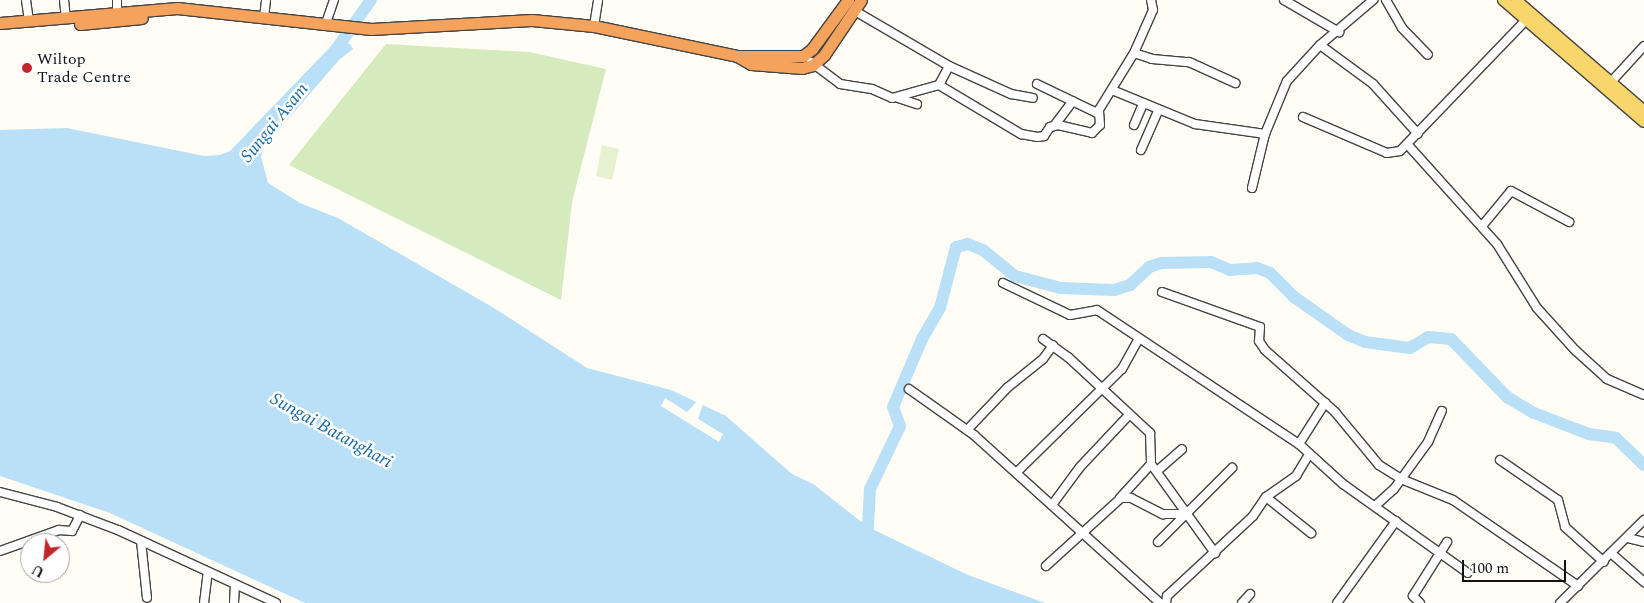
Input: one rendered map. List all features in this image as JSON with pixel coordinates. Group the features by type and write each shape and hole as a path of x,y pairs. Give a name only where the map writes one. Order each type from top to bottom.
{"highway":[{"path":"0,24 117,12 190,10 264,17 327,26 371,29 532,20 594,26 737,56 806,55 823,38 848,0"},
{"path":"737,56 751,64 802,68 813,65 824,55 861,0"},
{"path":"0,31 190,10"}],"main road":[{"path":"1503,0 1644,122"},
{"path":"1516,0 1644,111"}],"street":[{"path":"26,0 29,21"},
{"path":"64,0 66,18"},
{"path":"117,0 117,12"},
{"path":"264,17 266,0"},
{"path":"327,26 334,0"},
{"path":"594,26 598,0"},
{"path":"1037,84 1073,101 1094,114 1099,110 1134,53 1153,10 1152,0"},
{"path":"1284,0 1339,32"},
{"path":"1252,188 1265,134 1282,89 1320,45 1339,32 1373,0"},
{"path":"1386,0 1402,28 1428,55"},
{"path":"855,11 949,66 1011,94 1034,98"},
{"path":"1303,117 1388,153 1400,151 1526,20"},
{"path":"1320,45 1373,84 1418,134"},
{"path":"1611,82 1644,46"},
{"path":"1134,53 1152,59 1190,62 1235,83"},
{"path":"806,55 813,65 840,84 872,89 917,104"},
{"path":"940,86 949,66"},
{"path":"897,98 940,86 1021,134 1041,137 1054,126 1073,101"},
{"path":"1112,90 1158,111 1195,124 1265,134"},
{"path":"1134,125 1143,104"},
{"path":"1054,126 1092,133 1100,125 1099,110"},
{"path":"1141,150 1158,111"},
{"path":"1407,144 1482,226 1537,308 1575,350 1608,379 1644,395"},
{"path":"1482,226 1511,191 1569,222"},
{"path":"1003,284 1070,315 1078,316 1097,310 1299,444 1375,506 1439,554 1468,573"},
{"path":"1162,292 1260,327 1259,341 1265,350 1325,403 1379,464 1401,479 1453,500 1578,586"},
{"path":"1016,473 1122,369 1139,338"},
{"path":"1043,339 1053,345 1128,416 1150,434 1151,464 1215,553"},
{"path":"968,430 1007,388 1044,359 1053,345"},
{"path":"909,389 968,430 1160,603"},
{"path":"1299,444 1325,403"},
{"path":"1375,506 1401,479 1428,442 1442,410"},
{"path":"1052,505 1080,468 1128,416"},
{"path":"1156,471 1182,449"},
{"path":"1166,603 1176,587 1253,516 1266,497 1296,476 1309,454"},
{"path":"1500,460 1558,500 1565,527 1604,562"},
{"path":"1046,566 1118,500 1151,464"},
{"path":"1158,542 1232,468"},
{"path":"0,492 80,515 208,572 258,599 276,603"},
{"path":"1266,497 1311,533"},
{"path":"1118,500 1128,498 1163,514 1186,515"},
{"path":"0,552 59,530 72,530 80,515"},
{"path":"1560,603 1604,562 1644,520"},
{"path":"1337,603 1396,521"},
{"path":"1628,538 1644,542"},
{"path":"141,541 147,598"},
{"path":"1416,602 1413,596 1447,542"},
{"path":"1612,554 1644,582"},
{"path":"204,603 208,572"},
{"path":"234,585 234,603"},
{"path":"1242,603 1250,594"}],"green space":[{"path":"386,44 529,52 606,69 572,202 561,300 289,165"},
{"path":"602,145 619,149 612,180 596,176"}],"water":[{"name":"Sungai Batanghari","path":"336,41 350,44 353,49 339,60 263,148 261,157 268,183 300,203 338,218 494,308 587,368 671,390 726,416 792,474 813,484 868,527 968,575 1045,603 305,603 110,513 0,476 0,130 67,128 204,156 220,155 230,151"}],"pier":[{"path":"665,398 687,412 700,398 704,401 698,419 723,434 719,442 661,406"}],"waterway":[{"name":"Sungai Asam","path":"332,55 371,0"},
{"path":"867,544 870,489 900,426 893,407 922,339 940,308 956,247 968,244 983,250 1015,276 1061,288 1114,290 1130,285 1149,267 1161,263 1211,262 1230,270 1257,268 1270,273 1294,297 1348,335 1365,342 1410,348 1428,337 1451,339 1507,397 1534,413 1589,434 1616,438 1644,465"}],"place":[{"name":"Wiltop Trade Centre","path":"27,68"}]}
